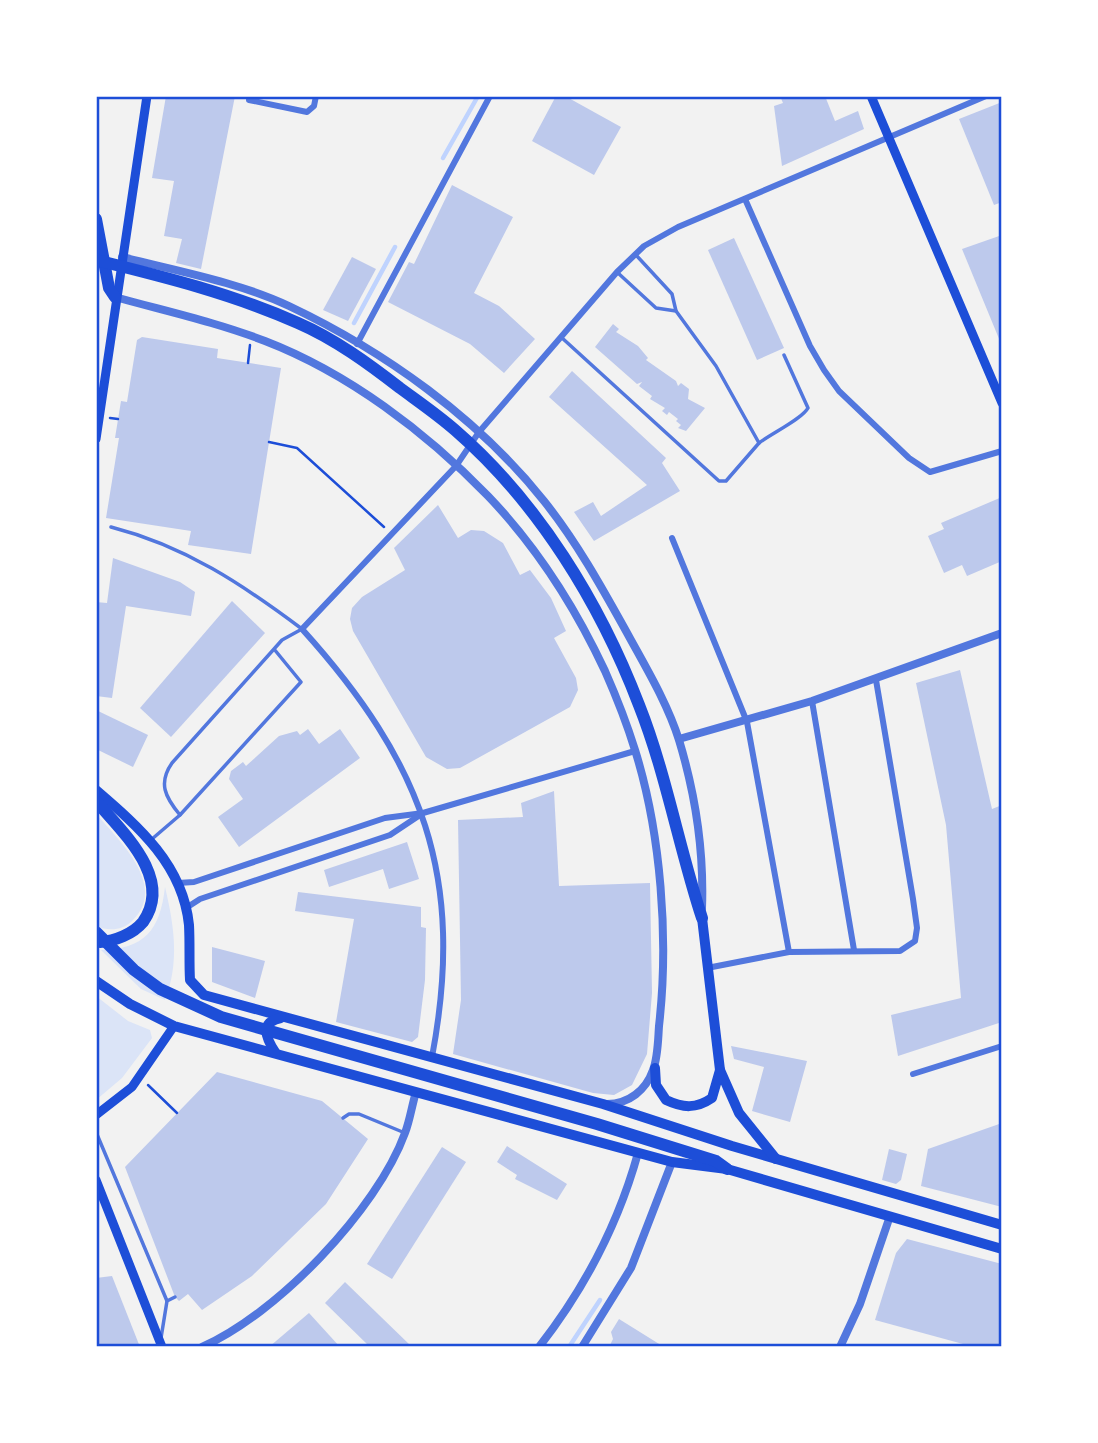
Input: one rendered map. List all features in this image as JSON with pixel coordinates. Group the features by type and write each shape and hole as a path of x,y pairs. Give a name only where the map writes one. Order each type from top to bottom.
{"highway":[{"path":"96,219 109,288 115,298"},
{"path":"96,260 226,294 300,324 367,363 456,430 514,492 549,534 580,584 631,686 656,755 702,918"},
{"path":"96,801 131,841 145,865 152,886 152,901 139,927 111,942 96,943"},
{"path":"96,932 112,951 142,977 160,989 212,1013 597,1124 716,1161 727,1169"}],"main road":[{"path":"96,439 147,96"},
{"path":"871,96 1002,403"},
{"path":"96,790 161,852 178,883 186,908 191,984 197,991 212,998 603,1104 777,1160 1002,1225"},
{"path":"702,918 720,1070 739,1113 777,1160"},
{"path":"96,981 130,1004 174,1026 672,1162 727,1169 1002,1249"},
{"path":"275,1052 265,1035 266,1028 272,1020 285,1017"},
{"path":"96,1115 140,1078 174,1026"},
{"path":"655,1068 656,1085 666,1100 686,1107 695,1107 712,1098 720,1070"},
{"path":"96,1180 161,1345"}],"street":[{"path":"250,98 307,112 314,106 316,96"},
{"path":"357,344 490,96"},
{"path":"432,1057 442,1005 443,951 434,852 424,813 366,705 302,629 456,466 479,432 635,254 678,227 986,96"},
{"path":"745,199 810,346 839,391 919,468 930,472 1002,451"},
{"path":"122,257 261,295 323,323 416,382 479,432 535,491 572,538 633,645 679,739 697,834 702,918"},
{"path":"115,298 251,336 308,360 344,381 408,426 488,497 519,533 563,594 606,674 635,751 655,845 662,898 662,983 655,1068 648,1081 631,1099 603,1104"},
{"path":"672,538 747,722 789,952"},
{"path":"679,739 747,722 876,680 1002,633"},
{"path":"707,968 789,952 900,951 915,941 917,928 876,680"},
{"path":"812,701 854,950"},
{"path":"178,883 194,882 385,818 424,813 635,751"},
{"path":"186,908 200,899 390,835 424,813"},
{"path":"913,1074 1002,1046"},
{"path":"202,1347 269,1304 346,1228 385,1173 405,1133 416,1092"},
{"path":"539,1347 564,1314 596,1262 618,1216 638,1153"},
{"path":"582,1347 631,1268 672,1162"},
{"path":"840,1347 860,1304 890,1216"}],"lane":[{"path":"635,254 673,294 676,311 716,366 759,443"},
{"path":"617,272 656,308 676,311"},
{"path":"561,337 719,481 726,481 759,443 804,415 808,408 784,355"},
{"path":"111,527 138,534 199,559 250,590 302,629 282,640 165,773 164,788 180,815"},
{"path":"150,840 180,815 301,682 274,649"},
{"path":"343,1118 349,1114 359,1114 405,1133"},
{"path":"96,1132 167,1301 161,1345"},
{"path":"167,1301 175,1297"}],"path":[{"path":"248,363 251,336"},
{"path":"269,442 297,447 391,534"},
{"path":"140,1078 177,1113"}],"shaded area":[{"path":"96,814 127,850 143,879 145,894 142,908 132,921 119,928 105,929 96,926"},
{"path":"165,887 171,915 174,958 165,1000 141,989 101,950 129,946 148,934 159,915"},
{"path":"96,996 128,1021 150,1030 152,1038 122,1078 96,1100"}],"building":[{"path":"166,96 235,96 201,269 176,263 182,239 164,236 174,181 152,178"},
{"path":"556,96 565,96 621,127 594,175 532,141"},
{"path":"780,96 825,96 835,121 858,111 864,129 782,166 774,106 783,103"},
{"path":"1002,102 1002,202 994,205 959,119"},
{"path":"452,185 513,217 474,293 499,306 535,339 504,373 470,344 388,302 409,262 414,264"},
{"path":"1002,235 1002,346 962,249"},
{"path":"734,238 784,348 757,360 708,250"},
{"path":"352,257 376,269 348,321 323,310"},
{"path":"613,324 619,329 616,332 638,346 648,358 646,360 676,381 678,386 681,383 689,389 688,399 705,408 686,431 678,428 681,425 676,421 678,419 669,412 667,415 662,411 665,408 650,399 652,396 639,386 642,382 637,384 595,347"},
{"path":"142,337 218,349 217,358 281,368 251,554 188,545 191,531 106,518 119,438 115,438 121,401 127,402 137,340"},
{"path":"572,371 666,458 662,463 680,491 594,541 574,512 593,502 601,516 647,485 549,397"},
{"path":"1002,497 1002,561 967,576 962,565 944,573 928,536 944,529 941,523"},
{"path":"438,505 458,538 471,530 484,531 503,543 520,575 530,570 551,598 566,631 554,638 576,678 578,690 570,707 460,768 447,769 426,757 353,631 350,619 352,608 362,597 405,570 394,548"},
{"path":"113,558 180,582 195,592 191,616 126,606 112,698 96,696 96,602 107,603"},
{"path":"232,601 265,633 171,737 140,708"},
{"path":"960,670 992,809 1002,805 1002,1022 898,1056 891,1015 961,998 946,825 916,683"},
{"path":"96,710 148,735 133,767 96,749"},
{"path":"308,729 319,744 340,729 360,758 239,847 218,817 243,799 229,779 231,771 243,762 246,766 279,736 297,731 300,735"},
{"path":"554,791 559,886 650,883 652,993 647,1054 632,1085 614,1095 593,1093 453,1054 461,1000 458,820 523,817 521,803"},
{"path":"407,842 419,879 389,889 383,869 329,887 324,870"},
{"path":"298,892 421,907 421,927 426,928 425,980 418,1037 412,1042 336,1022 354,919 295,911"},
{"path":"212,947 265,961 255,998 212,982"},
{"path":"731,1046 807,1061 790,1122 752,1111 764,1067 734,1059"},
{"path":"217,1072 322,1101 368,1139 326,1204 252,1276 202,1310 188,1294 179,1301 175,1297 125,1167"},
{"path":"1002,1123 1002,1207 921,1186 928,1149"},
{"path":"507,1146 567,1184 557,1200 515,1179 517,1175 497,1162"},
{"path":"442,1147 466,1162 392,1279 367,1264"},
{"path":"889,1149 907,1154 901,1180 896,1184 882,1180"},
{"path":"907,1239 1002,1264 1002,1347 974,1347 875,1320 896,1253"},
{"path":"112,1276 140,1347 96,1347 96,1278"},
{"path":"345,1282 412,1347 370,1347 325,1303"},
{"path":"309,1313 340,1347 269,1347"},
{"path":"619,1319 664,1347 609,1347 613,1339 611,1332"}],"waterway":[{"path":"443,158 478,96"},
{"path":"354,323 395,247"},
{"path":"569,1347 600,1300"}]}
